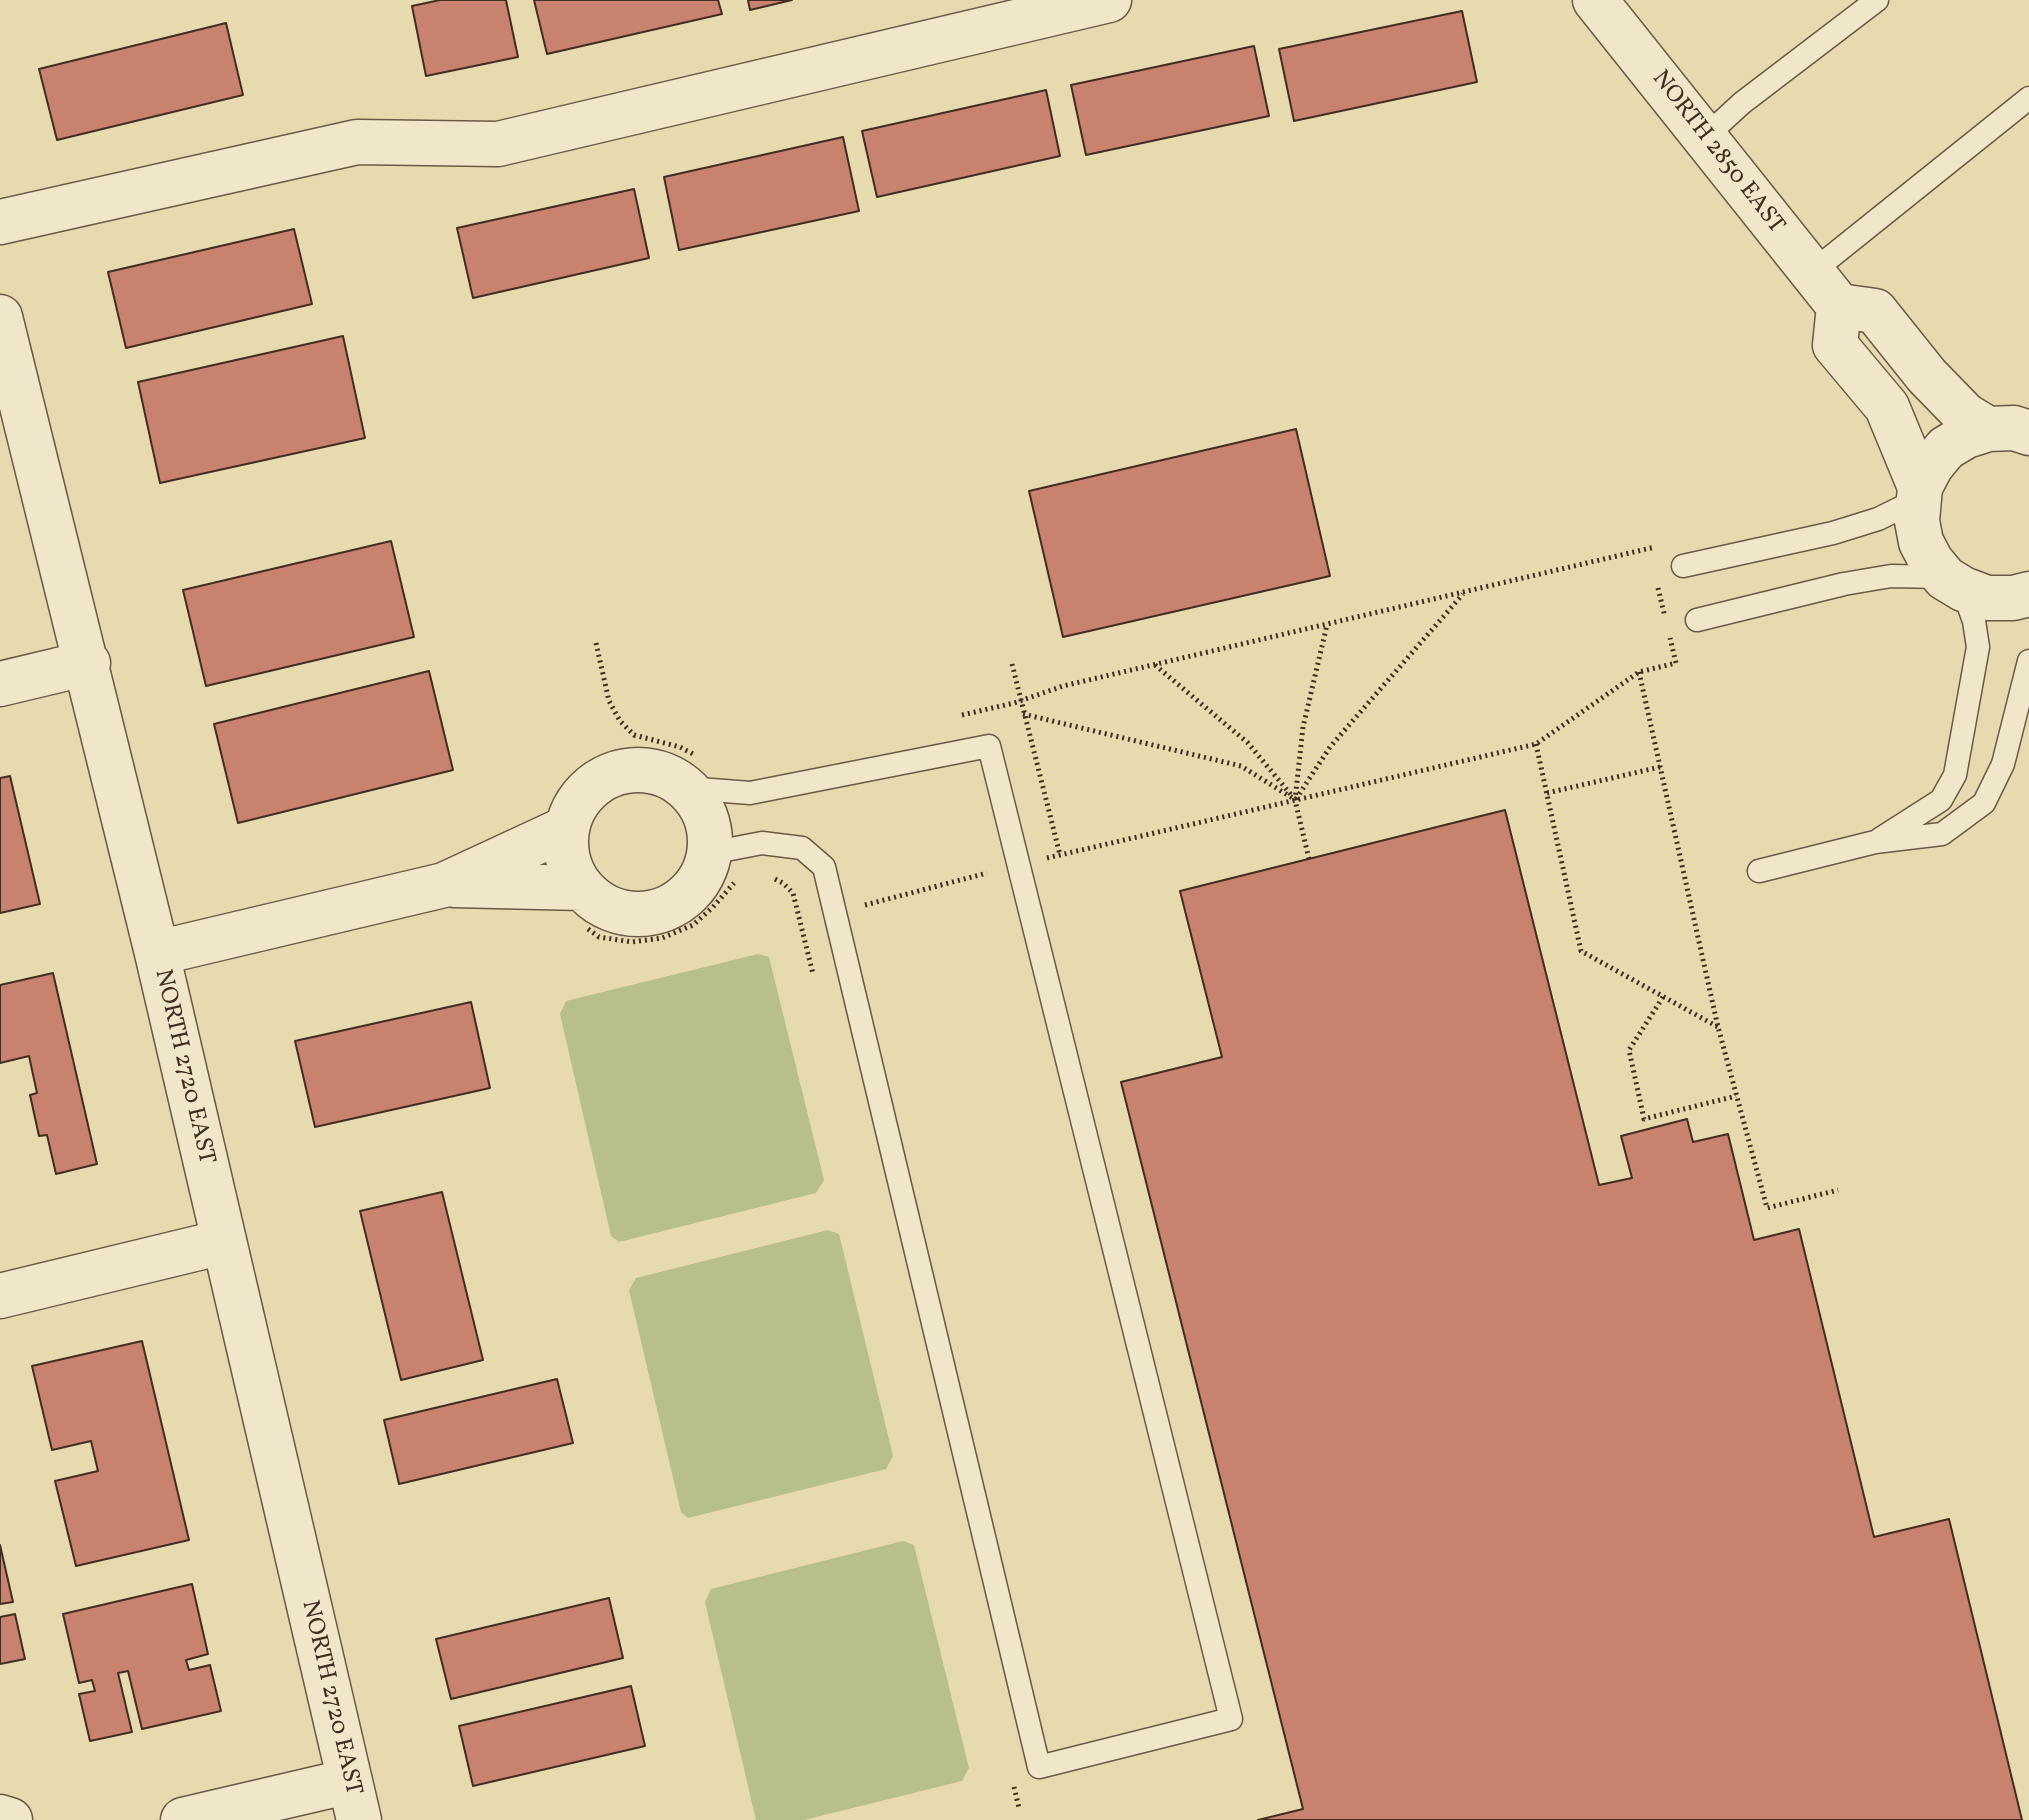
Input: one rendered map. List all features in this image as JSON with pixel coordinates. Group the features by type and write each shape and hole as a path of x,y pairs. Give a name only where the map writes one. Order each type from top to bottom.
{"street":[{"path":"0,222 357,142 498,144 1109,0"},
{"name":"NORTH 2850 EAST","path":"1595,0 1825,289"},
{"path":"1825,289 1875,311 1927,376 1965,415 2008,431"},
{"path":"1825,289 1835,345 1887,407 1906,448 1919,494"},
{"name":"NORTH 2720 EAST","path":"0,317 88,663 354,1801"},
{"path":"2008,431 1966,436 1946,448 1931,466 1919,494 1917,521 1921,542 1931,561 1954,583 1987,598 2013,598 2029,594"},
{"path":"0,684 88,663"},
{"path":"444,885 584,908 600,903 621,912 645,913 668,907 688,894 702,875 724,866 694,774 667,775 645,770 621,772 600,780 585,793 573,810 567,828 566,849 584,908"},
{"path":"157,953 444,885 567,828"},
{"path":"0,1296 223,1242"},
{"path":"183,1820 354,1801"},
{"path":"0,1817 10,1820"}],"lane":[{"path":"1705,137 1742,103 1877,0"},
{"path":"1825,289 2029,98"},
{"path":"1683,566 1833,533 1878,519 1919,494"},
{"path":"1697,620 1875,579 1920,575 1954,583 1974,621 1978,647 1955,775 1941,800 1875,842"},
{"path":"1759,871 1875,842 1942,834 1984,803 2003,764 2029,661"},
{"path":"694,774 750,793 989,746 1231,1719 1039,1767 824,867 802,848 762,843 724,866"}],"path":[{"path":"953,717 1020,701 1063,686 1652,548 1652,562"},
{"path":"1655,577 1665,620"},
{"path":"1295,800 1330,747 1463,594"},
{"path":"1309,859 1295,800 1303,727 1327,625"},
{"path":"798,920 1018,865 1536,744 1639,672 1676,663 1669,634"},
{"path":"596,643 609,701 620,721 634,735 680,747 694,774"},
{"path":"1012,664 1060,855"},
{"path":"1155,665 1248,743 1295,800"},
{"path":"1639,672 1718,1027 1767,1208 1838,1190"},
{"path":"1023,714 1241,766 1295,800"},
{"path":"1536,744 1581,951 1718,1027"},
{"path":"1547,793 1660,767"},
{"path":"584,908 599,937 632,942 662,938 693,925 724,866"},
{"path":"764,874 783,883 793,893 814,977"},
{"path":"1663,997 1629,1050 1644,1119 1736,1096"},
{"path":"1012,1778 1019,1808"}],"green space":[{"path":"758,954 769,957 824,1180 816,1193 619,1242 611,1236 560,1014 566,1001"},
{"path":"828,1230 839,1234 893,1456 886,1469 688,1518 681,1512 629,1290 636,1278"},
{"path":"903,1541 914,1545 969,1768 962,1781 804,1820 756,1820 705,1602 711,1589"}],"building":[{"path":"440,0 506,0 518,57 426,76 412,6"},
{"path":"534,0 718,0 722,14 547,54"},
{"path":"748,0 792,0 750,10"},
{"path":"1462,11 1477,82 1294,121 1279,49"},
{"path":"226,23 243,95 57,140 39,69"},
{"path":"1254,46 1269,116 1086,155 1071,85"},
{"path":"1046,90 1060,156 877,197 862,131"},
{"path":"843,137 859,211 679,250 664,177"},
{"path":"634,189 649,258 473,298 457,228"},
{"path":"294,229 312,304 126,348 108,272"},
{"path":"343,336 365,438 160,483 138,382"},
{"path":"1296,429 1330,576 1063,637 1029,491"},
{"path":"391,541 414,637 206,686 183,590"},
{"path":"429,671 453,770 238,823 214,724"},
{"path":"10,776 40,904 0,913 0,778"},
{"path":"1505,810 1599,1185 1632,1178 1621,1136 1687,1119 1693,1142 1728,1134 1754,1240 1799,1229 1874,1537 1949,1519 2022,1820 1258,1820 1303,1809 1121,1082 1222,1057 1180,891"},
{"path":"53,973 97,1164 56,1174 47,1135 39,1136 30,1095 37,1093 29,1056 0,1063 0,985"},
{"path":"471,1002 490,1088 315,1127 295,1041"},
{"path":"442,1192 483,1360 401,1380 360,1211"},
{"path":"142,1341 189,1540 76,1566 55,1481 98,1471 91,1441 52,1450 32,1366"},
{"path":"557,1379 573,1443 399,1484 384,1420"},
{"path":"0,1545 13,1602 0,1604"},
{"path":"192,1584 208,1654 186,1660 189,1670 210,1665 221,1711 142,1729 128,1671 118,1673 132,1732 90,1741 79,1694 95,1691 92,1680 79,1683 63,1614"},
{"path":"609,1598 623,1658 451,1699 436,1639"},
{"path":"15,1614 25,1659 0,1664 0,1617"},
{"path":"631,1686 645,1746 473,1786 459,1726"}]}
